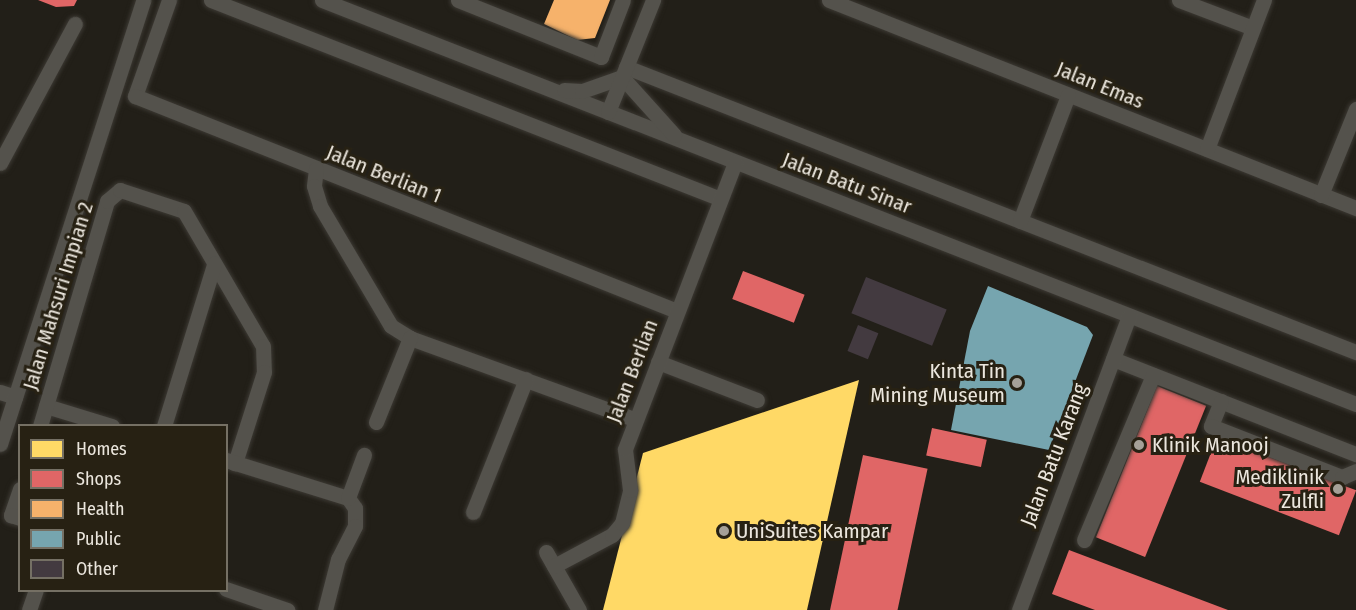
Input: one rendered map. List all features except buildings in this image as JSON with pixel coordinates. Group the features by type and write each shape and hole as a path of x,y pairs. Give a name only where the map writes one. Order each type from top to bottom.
{"street":[{"path":"0,444 143,0"},
{"name":"Jalan Berlian 1","path":"169,0 153,38 135,96 677,311"},
{"path":"211,0 721,199"},
{"name":"Jalan Batu Sinar","path":"322,0 1356,404"},
{"path":"458,0 493,7 601,57 623,0"},
{"path":"608,112 653,0"},
{"name":"Jalan Emas","path":"829,0 1356,208"},
{"path":"1179,0 1253,28"},
{"path":"1207,149 1264,0"},
{"path":"2,154 75,24"},
{"path":"553,90 582,91 624,72 1020,221 1356,352"},
{"path":"624,72 680,140"},
{"path":"1020,221 1068,95"},
{"path":"1321,195 1356,109"},
{"name":"Jalan Berlian","path":"554,566 612,535 622,523 630,490 625,449 735,162"},
{"path":"316,169 314,186 320,206 391,326 410,338 636,420"},
{"name":"Jalan Mahsuri Impian 2","path":"46,406 112,192 120,190 184,211 266,356 231,461"},
{"path":"165,424 214,264"},
{"name":"Jalan Batu Karang","path":"1019,610 1130,316"},
{"path":"376,422 410,338"},
{"path":"1113,359 1356,454"},
{"path":"658,362 757,400"},
{"path":"1084,540 1153,375"},
{"path":"473,512 526,379"},
{"path":"0,392 15,397"},
{"path":"1221,401 1211,426 1342,477 1356,471"},
{"path":"41,424 46,406 105,424"},
{"path":"348,498 364,455"},
{"path":"231,461 348,498 355,508 355,526 338,559 325,610"},
{"path":"10,515 18,494"},
{"path":"546,552 579,610"},
{"path":"228,590 260,606 287,610"},
{"path":"30,610 36,592"}],"place":[{"name":"Kinta Tin Mining Museum","path":"1017,383"},
{"name":"Klinik Manooj","path":"1139,445"},
{"name":"Mediklinik Zulfli","path":"1338,489"},
{"name":"UniSuites Kampar","path":"724,531"}]}
